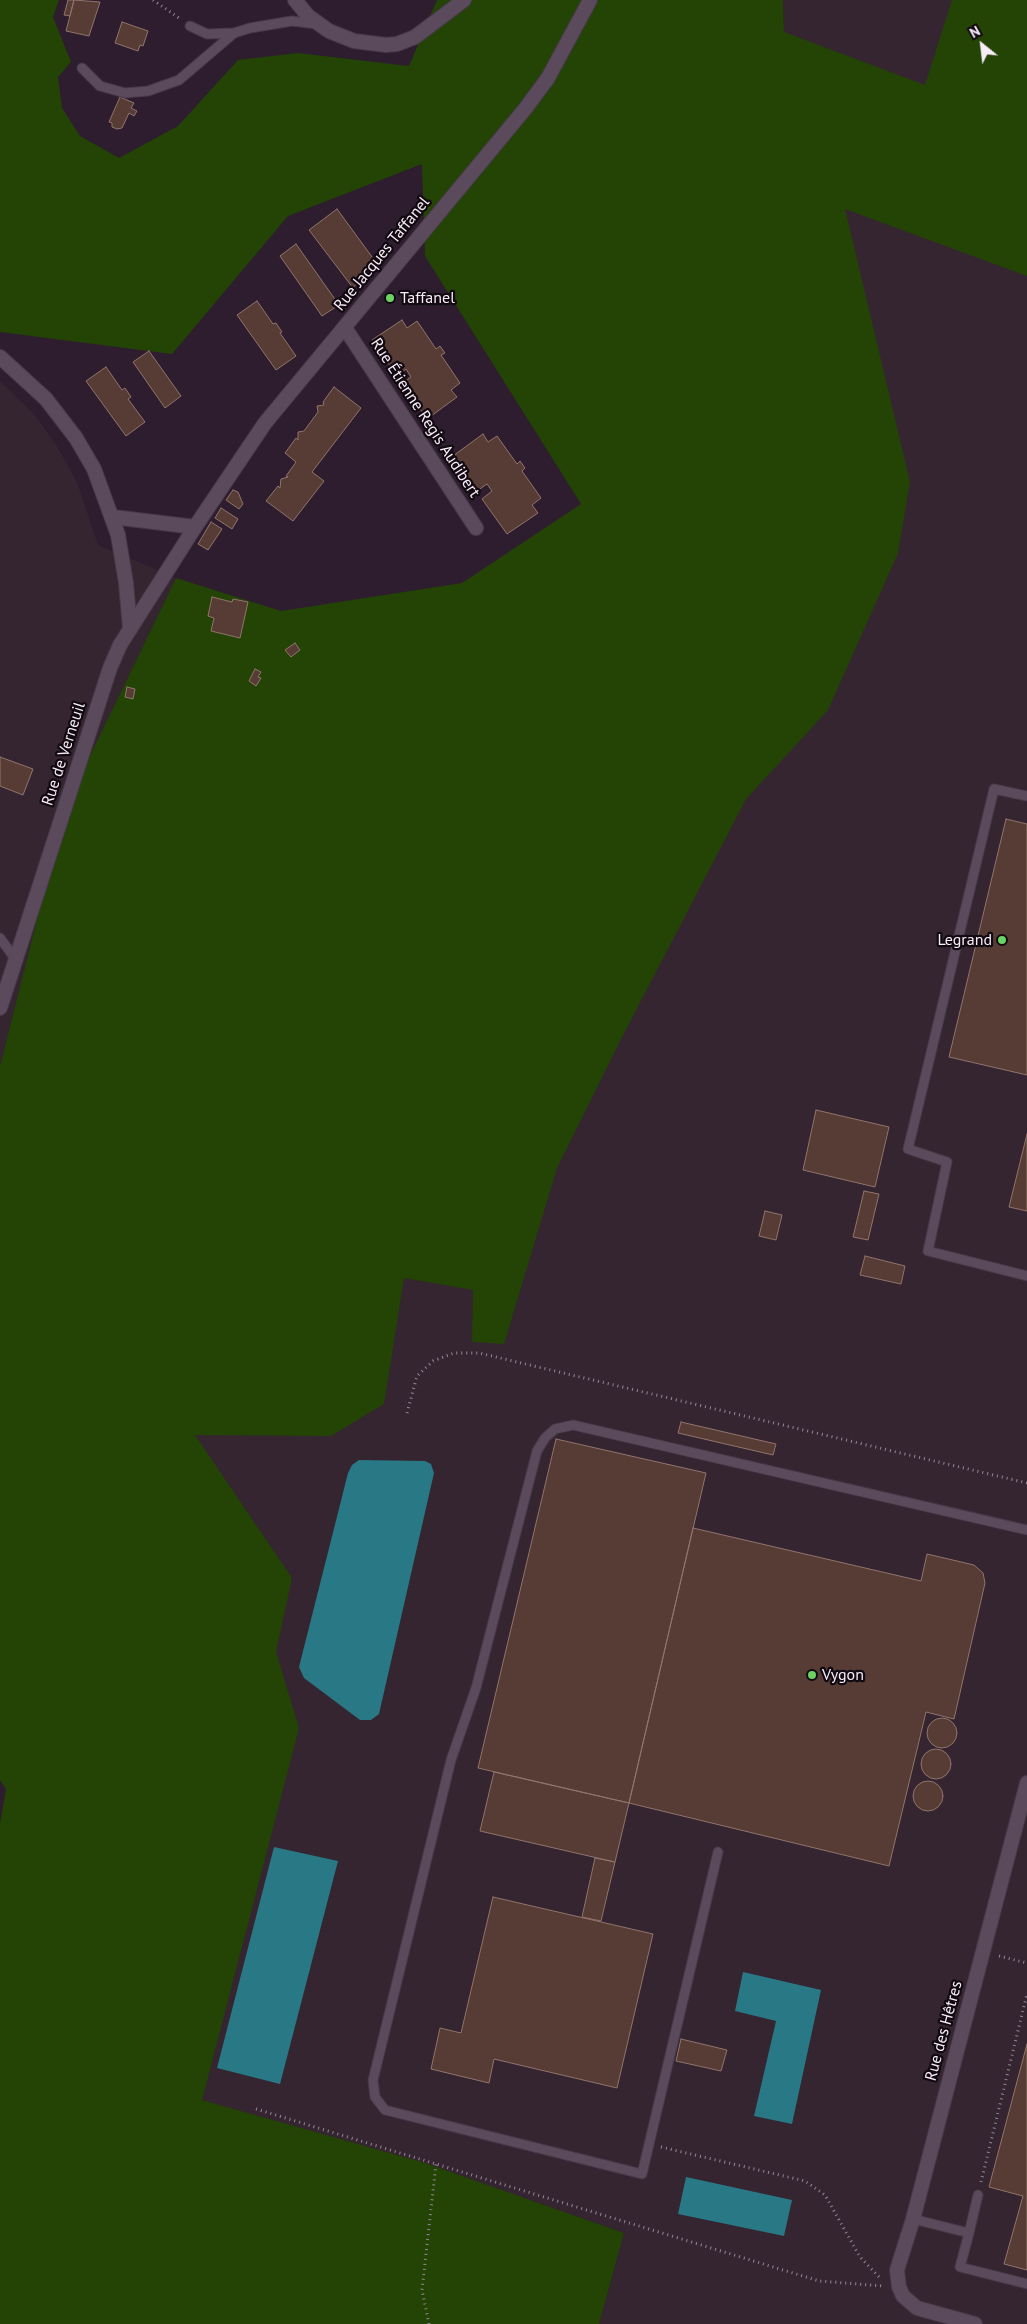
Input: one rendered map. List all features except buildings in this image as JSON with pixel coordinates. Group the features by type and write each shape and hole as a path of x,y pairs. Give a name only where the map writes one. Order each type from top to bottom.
{"street":[{"path":"294,0 317,24 354,41 377,45 397,44 425,32 464,0"},
{"name":"Rue Jacques Taffanel","path":"194,527 265,423 536,94 557,62 590,0"},
{"name":"Rue Étienne Regis Audibert","path":"345,328 476,528"},
{"path":"0,356 41,393 68,426 94,469 113,517 124,564 130,629"},
{"path":"113,517 194,527"},
{"name":"Rue de Verneuil","path":"0,1008 110,668 130,629 194,527"},
{"name":"Rue des Hêtres","path":"899,2287 898,2270 1027,1783"},
{"path":"899,2287 903,2296 917,2308 975,2324"}],"lane":[{"path":"190,26 207,34 234,33 250,28 292,21 317,24"},
{"path":"82,68 100,86 125,93 148,92 179,80 234,33"},
{"path":"1027,796 994,789 908,1149 947,1162 928,1251 1027,1276"},
{"path":"0,938 16,960"},
{"path":"718,1852 642,2174 385,2110 375,2097 373,2080 451,1760 476,1688 537,1451 544,1438 555,1429 572,1425 1027,1530"},
{"path":"978,2195 960,2268 1027,2284"},
{"path":"913,2219 969,2233"}],"path":[{"path":"152,0 190,26"},
{"path":"407,1413 417,1376 433,1361 454,1353 479,1353 1027,1483"},
{"path":"983,1952 1027,1964"},
{"path":"978,2195 1027,1994"},
{"path":"256,2109 819,2281 899,2287"},
{"path":"649,2144 805,2182 825,2195 860,2257 873,2273 899,2287"},
{"path":"429,2324 422,2290 436,2164"}],"shaded area":[{"path":"783,0 1027,0 1027,2324 599,2324 624,2233 432,2166 201,2100 145,1460 603,1008 784,32"},
{"path":"0,381 33,413 57,446 77,482 98,545 176,578 70,797 0,1066"}],"green space":[{"path":"0,0 59,0 53,17 71,62 58,77 62,108 80,136 119,158 178,126 238,60 298,53 409,66 437,0 783,0 784,32 925,85 952,0 1027,0 1027,276 845,209 910,482 898,553 828,710 746,799 620,1041 557,1168 504,1344 472,1342 473,1290 404,1278 384,1404 331,1436 195,1435 292,1578 276,1652 299,1728 202,2100 425,2163 624,2233 599,2324 0,2324 0,1824 6,1789 0,1780 0,1066 70,797 176,578 281,611 462,583 581,504 425,256 422,164 288,216 172,354 0,332"}],"water":[{"path":"359,1460 425,1461 431,1464 434,1473 379,1714 371,1720 360,1720 304,1678 299,1667 348,1473 352,1465"},
{"path":"274,1847 338,1861 280,2084 217,2068"},
{"path":"743,1972 821,1990 792,2124 754,2116 776,2021 735,2011"},
{"path":"686,2177 792,2200 784,2236 678,2214"}],"place":[{"name":"Taffanel","path":"390,298"},
{"name":"Legrand","path":"1002,940"},
{"name":"Vygon","path":"812,1675"}]}
